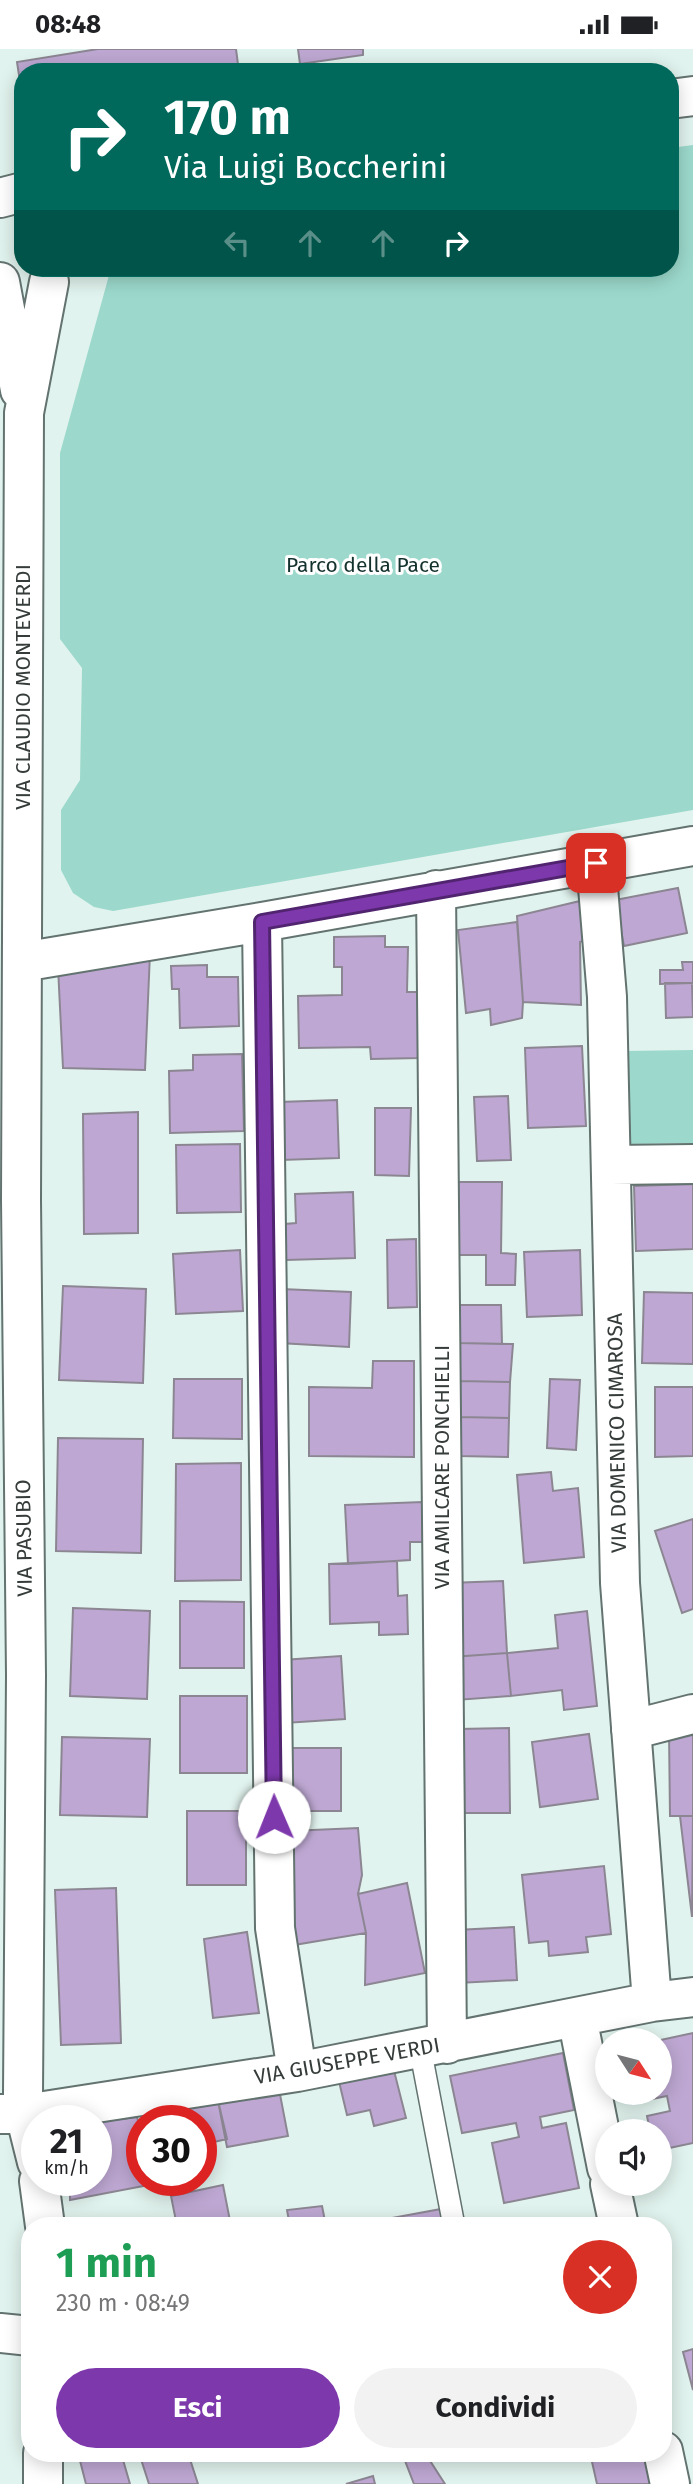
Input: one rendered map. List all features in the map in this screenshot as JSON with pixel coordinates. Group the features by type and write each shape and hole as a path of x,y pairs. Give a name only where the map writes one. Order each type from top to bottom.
{"street":[{"path":"0,282 25,289 52,277"},
{"name":"VIA CLAUDIO MONTEVERDI","path":"22,962 12,587 24,413 56,277"},
{"name":"VIA CLAUDIO MONTEVERDI","path":"0,282 24,413"},
{"path":"22,962 693,846"},
{"name":"VIA DOMENICO CIMAROSA","path":"596,863 607,997 620,1583 653,2002"},
{"name":"VIA AMILCARE PONCHIELLI","path":"433,2046 436,890"},
{"path":"262,922 275,1928 296,2071"},
{"name":"VIA PASUBIO","path":"21,2130 13,2114 23,2094 13,1675 11,1201 22,962"},
{"path":"611,1165 693,1164"},
{"path":"631,1730 693,1714"},
{"name":"VIA GIUSEPPE VERDI","path":"13,2114 296,2071 653,2002 693,1997"},
{"path":"577,2017 597,2119"},
{"path":"41,2196 44,2217"},
{"path":"613,2196 617,2217"},
{"path":"0,2333 21,2335"},
{"path":"43,2462 43,2484"},
{"path":"665,2462 670,2484"}],"lane":[{"path":"433,2046 453,2217"}],"green space":[{"name":"Parco della Pace","path":"693,145 693,810 113,911 94,907 73,893 61,870 61,810 80,780 82,668 60,639 60,453 109,277 679,277 679,147"},
{"path":"693,1050 693,1143 628,1144 625,1051"}],"building":[{"path":"98,49 236,49 238,63 17,63"},
{"path":"298,49 363,49 363,55 300,63"},
{"path":"678,888 687,933 624,946 615,900"},
{"path":"584,900 593,938 580,942 581,1005 523,1002 517,916"},
{"path":"517,922 522,1018 491,1025 490,1009 466,1013 458,930"},
{"path":"385,936 385,947 408,947 407,992 419,992 420,1058 371,1059 370,1047 299,1048 298,996 342,995 342,967 334,967 334,937"},
{"path":"150,953 145,1070 63,1068 58,967"},
{"path":"682,962 693,962 693,983 660,984 660,970 683,970"},
{"path":"207,965 207,977 238,977 239,1026 180,1028 179,989 172,989 171,966"},
{"path":"665,983 692,983 693,1017 666,1018"},
{"path":"582,1046 586,1126 528,1128 525,1048"},
{"path":"242,1054 244,1131 170,1133 169,1071 193,1070 193,1055"},
{"path":"508,1096 511,1160 477,1161 474,1097"},
{"path":"337,1100 339,1158 281,1160 279,1102"},
{"path":"375,1108 411,1108 409,1176 375,1175"},
{"path":"138,1112 138,1233 84,1234 83,1114"},
{"path":"240,1144 241,1212 177,1213 176,1145"},
{"path":"457,1182 502,1182 501,1253 516,1254 515,1285 486,1285 486,1255 456,1255"},
{"path":"693,1184 693,1249 636,1251 634,1186"},
{"path":"353,1192 355,1258 286,1260 285,1224 296,1223 295,1194"},
{"path":"416,1239 417,1307 388,1308 387,1240"},
{"path":"240,1250 243,1311 176,1314 173,1254"},
{"path":"580,1250 582,1315 527,1317 524,1252"},
{"path":"63,1286 146,1289 143,1383 59,1380"},
{"path":"281,1289 351,1292 349,1347 279,1343"},
{"path":"644,1292 693,1293 693,1364 642,1363"},
{"path":"460,1305 501,1305 502,1344 459,1343"},
{"path":"459,1343 513,1344 510,1382 460,1381"},
{"path":"373,1361 414,1361 414,1457 309,1456 309,1387 372,1388"},
{"path":"174,1379 242,1379 242,1439 173,1438"},
{"path":"550,1379 580,1380 576,1450 547,1448"},
{"path":"460,1381 510,1382 509,1418 460,1417"},
{"path":"655,1387 693,1387 693,1456 655,1457"},
{"path":"460,1417 509,1418 508,1457 459,1456"},
{"path":"58,1438 143,1439 141,1553 56,1551"},
{"path":"241,1463 241,1580 175,1581 176,1464"},
{"path":"551,1472 553,1491 578,1488 584,1557 524,1563 517,1475"},
{"path":"422,1502 424,1542 410,1542 410,1560 348,1564 345,1505"},
{"path":"693,1519 693,1609 682,1613 655,1531"},
{"path":"397,1561 398,1596 407,1595 408,1634 379,1635 379,1622 330,1624 329,1564"},
{"path":"503,1581 507,1653 452,1657 448,1583"},
{"path":"180,1601 244,1602 244,1668 180,1668"},
{"path":"73,1608 150,1611 147,1699 70,1696"},
{"path":"587,1611 597,1706 564,1710 562,1690 511,1696 507,1653 558,1648 555,1615"},
{"path":"507,1653 511,1696 456,1700 452,1657"},
{"path":"341,1656 345,1719 285,1723 282,1660"},
{"path":"180,1696 247,1696 247,1773 180,1773"},
{"path":"509,1728 510,1813 460,1813 458,1729"},
{"path":"693,1730 693,1816 670,1816 669,1732"},
{"path":"589,1734 598,1799 540,1807 532,1742"},
{"path":"62,1737 150,1739 147,1817 60,1815"},
{"path":"284,1748 341,1748 341,1811 284,1811"},
{"path":"187,1811 246,1811 246,1885 187,1885"},
{"path":"680,1816 693,1816 692,1917"},
{"path":"358,1828 362,1875 358,1894 366,1933 294,1945 290,1831"},
{"path":"604,1866 611,1934 586,1937 588,1952 549,1956 548,1941 529,1943 522,1875"},
{"path":"407,1883 425,1973 365,1985 366,1933 358,1894"},
{"path":"116,1888 121,2043 61,2045 55,1890"},
{"path":"514,1927 517,1980 458,1983 456,1930"},
{"path":"247,1932 259,2013 213,2018 204,1939"},
{"path":"693,2033 693,2143 672,2147 672,2119 648,2119 647,2116 670,2111 669,2105 672,2105 672,2038"},
{"path":"563,2053 574,2110 540,2117 542,2128 566,2123 579,2188 504,2203 492,2143 519,2137 516,2123 462,2133 450,2076"},
{"path":"390,2055 406,2118 374,2126 370,2110 347,2115 336,2069"},
{"path":"278,2084 288,2136 227,2147 217,2096"},
{"path":"217,2096 227,2139 217,2141 217,2105 179,2105"},
{"path":"126,2118 126,2189 112,2192 112,2120"},
{"path":"223,2185 229,2217 175,2217 171,2196 217,2196 217,2186"},
{"path":"70,2196 91,2196 70,2200"},
{"path":"322,2206 324,2217 288,2217 287,2210"},
{"path":"441,2209 442,2217 397,2217"},
{"path":"693,2349 693,2390 683,2352"},
{"path":"80,2462 124,2462 130,2484 86,2484"},
{"path":"142,2462 191,2462 198,2484 149,2484"},
{"path":"405,2462 431,2462 445,2484 414,2484"},
{"path":"592,2462 652,2462 656,2484 597,2484"},
{"path":"373,2476 375,2484 346,2484"}],"route":[{"path":"274,1817 262,922 596,863"}]}
